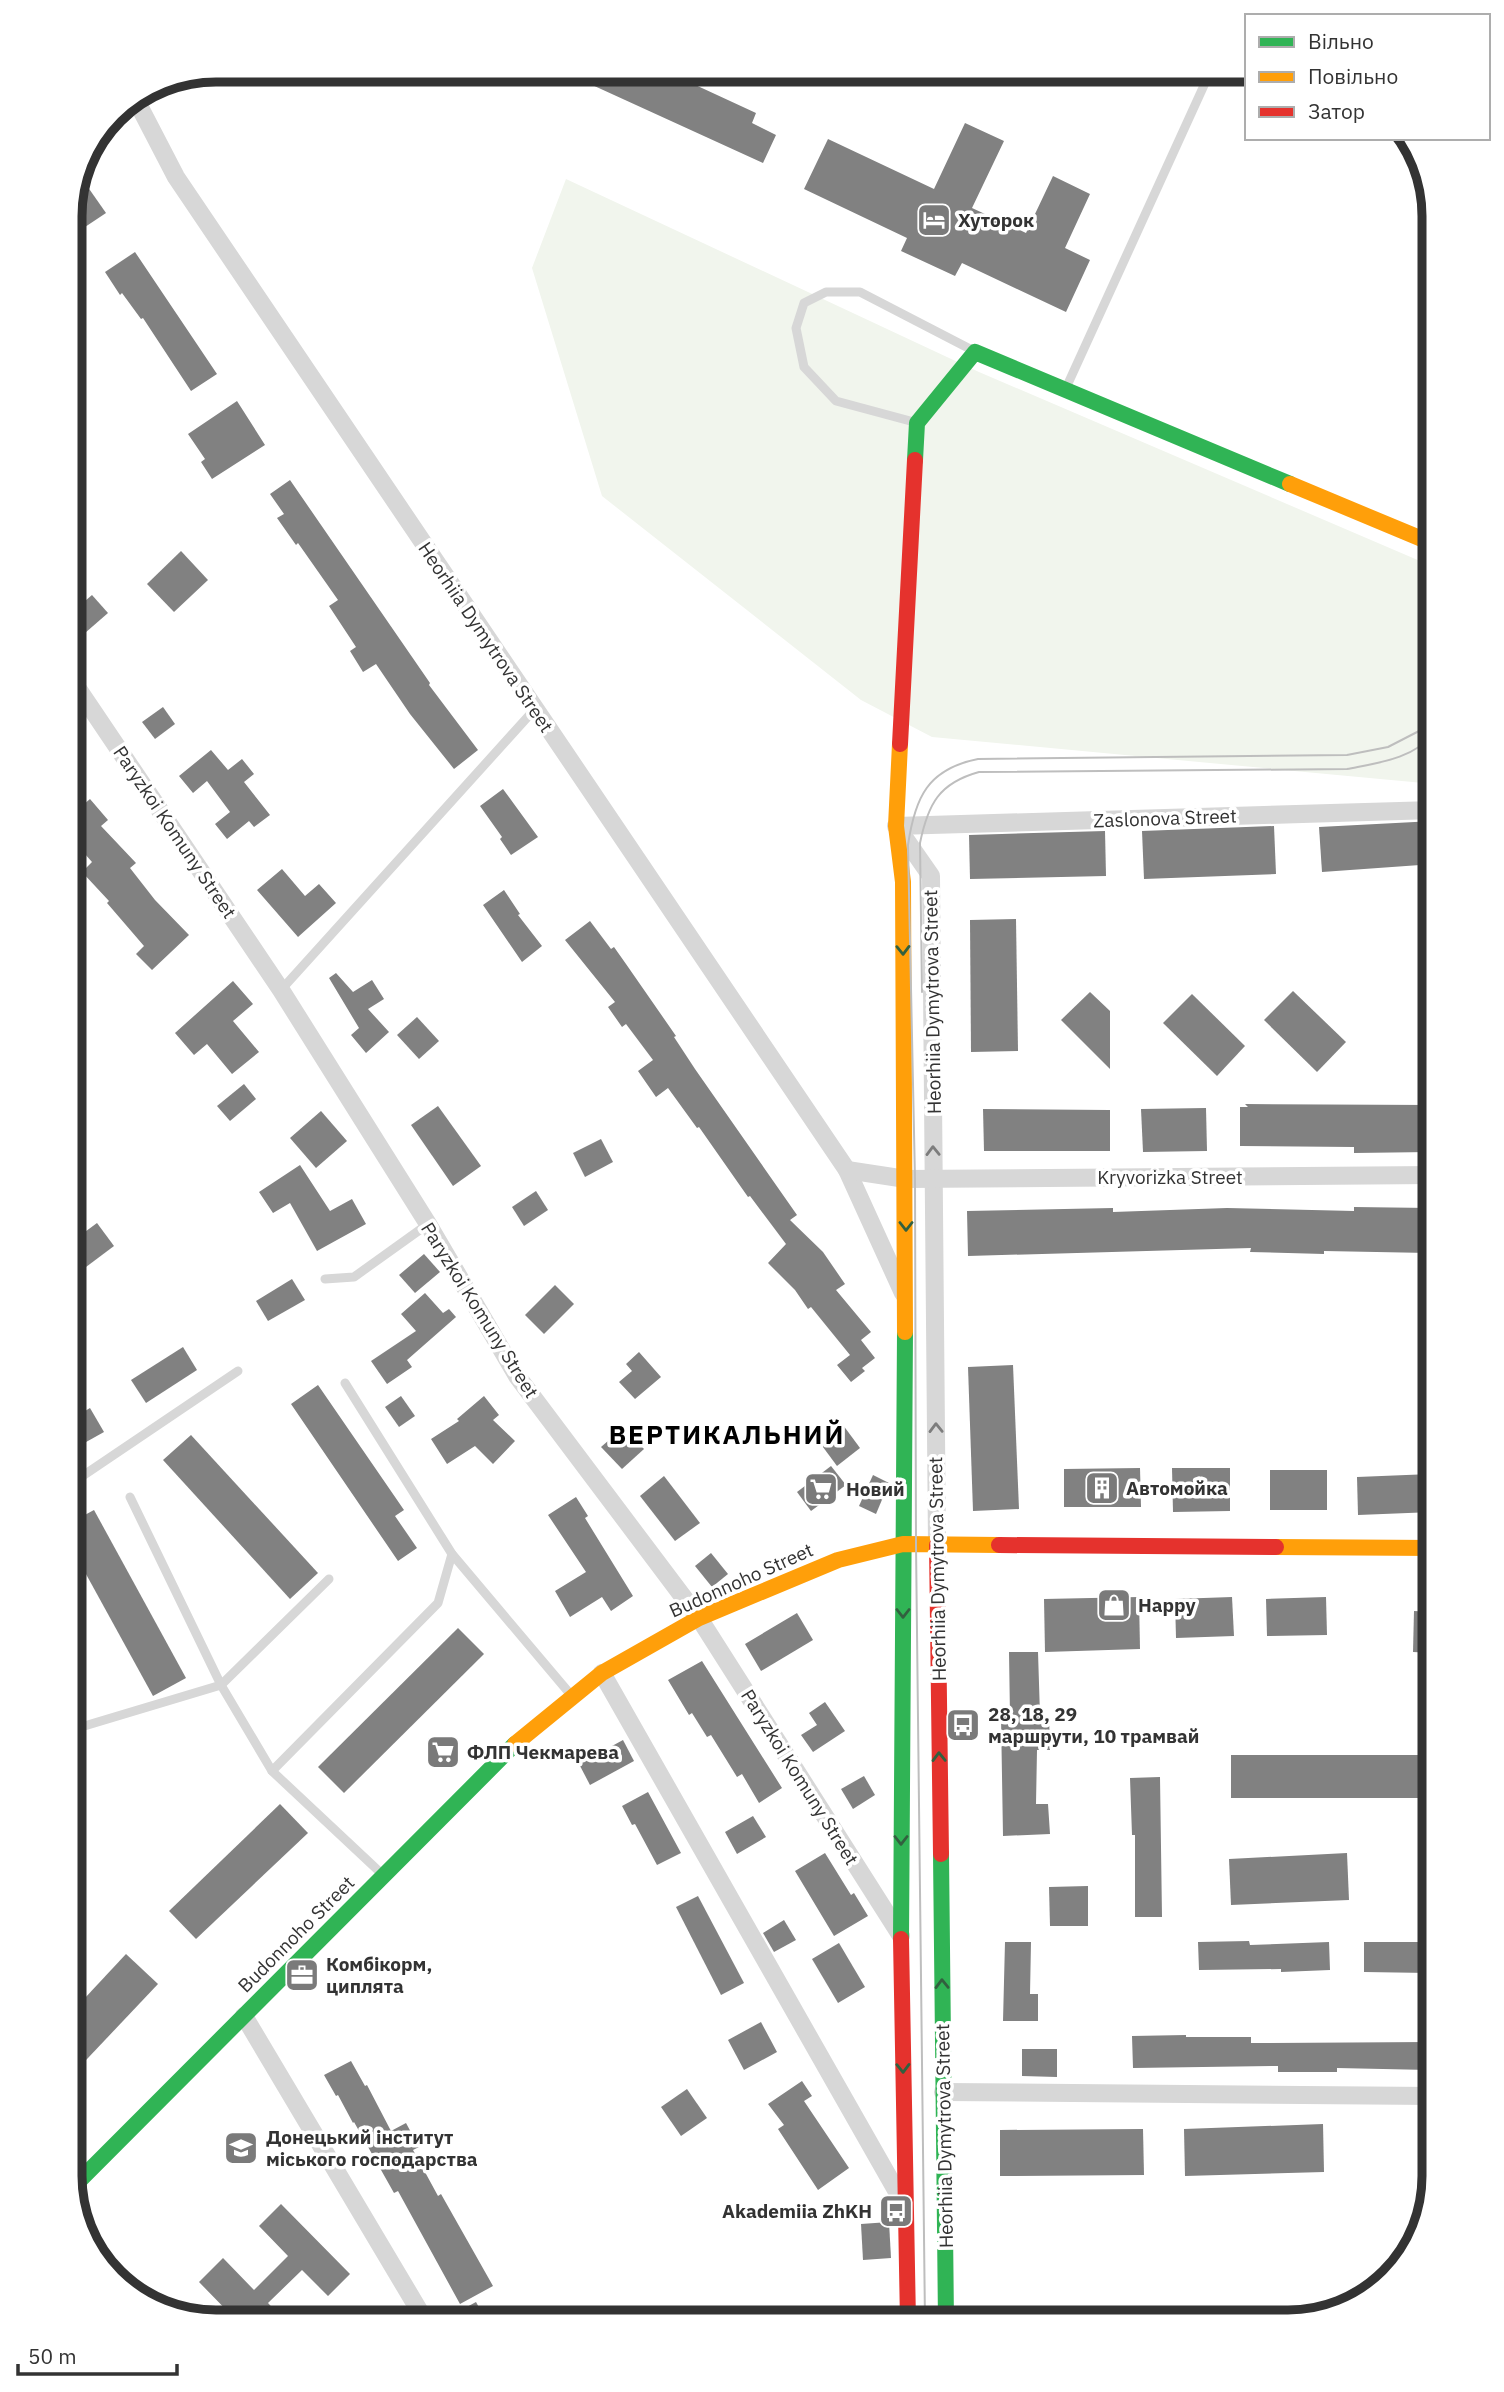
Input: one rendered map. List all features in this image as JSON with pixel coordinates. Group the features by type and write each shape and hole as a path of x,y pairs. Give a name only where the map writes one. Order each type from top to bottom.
{"street":[{"name":"Heorhiia Dymytrova Street","path":"140,107 176,177 847,1170 906,1299"},
{"path":"917,423 975,352 1422,539"},
{"name":"Heorhiia Dymytrova Street","path":"908,2310 901,1936 906,1179 903,881 896,827 917,423"},
{"name":"Paryzkoi Komuny Street","path":"83,696 281,990 428,1224 517,1376 699,1618 901,1936"},
{"name":"Zaslonova Street","path":"896,827 1422,810"},
{"name":"Heorhiia Dymytrova Street","path":"896,827 931,876 946,2310"},
{"path":"847,1170 906,1179"},
{"name":"Kryvorizka Street","path":"906,1179 1422,1175"},
{"name":"Budonnoho Street","path":"82,2178 522,1737 602,1673 699,1618 838,1560 903,1544 1422,1548"},
{"path":"602,1673 904,2204"},
{"path":"244,2016 418,2309"},
{"path":"943,2092 1422,2096"}],"lane":[{"path":"1065,390 1205,83"},
{"path":"917,423 836,401 804,367 796,328 804,303 826,292 860,292 975,352"},
{"path":"281,990 534,710"},
{"path":"325,1279 354,1277 428,1224"},
{"path":"82,1476 238,1371"},
{"path":"345,1383 452,1554 572,1697"},
{"path":"130,1497 221,1685 272,1771 384,1875"},
{"path":"272,1771 438,1603 452,1554"},
{"path":"82,1727 221,1685 329,1579"}],"shaded area":[{"path":"566,179 979,372 1422,562 1422,783 932,737 861,700 602,496 532,268"}],"building":[{"path":"691,83 756,113 752,123 776,135 763,163 590,84"},
{"name":"Хуторок","path":"965,123 1004,141 972,208 1026,233 1053,176 1090,194 1065,248 1090,260 1066,312 962,263 955,276 901,251 907,238 804,189 828,139 934,189"},
{"path":"86,185 106,213 83,228 83,199"},
{"path":"135,252 217,374 191,391 143,318 141,319 122,293 120,295 105,272"},
{"path":"237,401 265,445 212,479 201,462 205,459 188,434"},
{"path":"290,480 429,685 478,750 454,769 410,714 376,664 363,672 350,651 356,647 329,606 338,600 277,518 284,514 270,494"},
{"path":"181,551 208,580 174,612 147,584"},
{"path":"92,595 108,613 85,633 83,630 83,603"},
{"path":"163,707 175,724 155,739 142,722"},
{"path":"211,750 228,770 242,759 254,774 244,782 270,815 254,827 249,821 227,839 215,824 230,812 207,781 193,793 179,776"},
{"path":"503,789 538,837 511,855 480,806"},
{"path":"90,799 108,820 101,826 136,863 130,868 155,900 189,935 152,970 136,954 144,946 83,873 92,862 83,851 83,805"},
{"path":"1422,822 1422,865 1322,872 1319,827"},
{"path":"1274,826 1276,874 1144,879 1142,831"},
{"path":"1105,831 1106,876 970,879 969,835"},
{"path":"282,869 305,896 319,884 336,903 298,937 257,890"},
{"path":"504,890 520,914 518,915 542,946 522,962 483,905"},
{"path":"1016,919 1018,1051 971,1052 970,920"},
{"path":"590,921 626,964 797,1215 790,1220 823,1252 845,1284 836,1290 871,1332 861,1340 875,1358 862,1368 865,1371 851,1382 837,1365 850,1355 811,1307 808,1309 795,1290 768,1263 786,1244 668,1088 656,1097 638,1071 653,1060 626,1024 622,1027 608,1007 615,1002 565,940"},
{"path":"336,973 353,992 372,980 384,999 368,1009 389,1032 366,1053 351,1035 359,1028 329,978"},
{"path":"233,981 253,1004 233,1021 259,1052 232,1074 207,1044 194,1055 175,1033"},
{"path":"1293,991 1346,1042 1317,1072 1264,1020"},
{"path":"1090,992 1110,1011 1110,1069 1061,1020"},
{"path":"1192,994 1245,1046 1217,1076 1163,1023"},
{"path":"417,1017 439,1041 419,1059 397,1035"},
{"path":"244,1084 256,1099 230,1121 217,1106"},
{"path":"1245,1104 1422,1105 1422,1152 1354,1153 1354,1147 1240,1146 1240,1107 1248,1107"},
{"path":"438,1106 481,1166 453,1186 411,1125"},
{"path":"1206,1108 1207,1151 1143,1152 1141,1109"},
{"path":"983,1109 1110,1110 1110,1151 984,1151"},
{"path":"321,1111 347,1141 316,1168 290,1138"},
{"path":"601,1139 613,1162 585,1177 573,1153"},
{"path":"300,1165 330,1211 352,1199 366,1224 317,1251 290,1203 273,1213 259,1192"},
{"path":"536,1191 548,1210 524,1226 512,1207"},
{"path":"1354,1207 1422,1208 1422,1253 1250,1252 1251,1248 968,1256 967,1211 1113,1208 1113,1212 1227,1208 1354,1211"},
{"path":"97,1223 114,1246 86,1267 82,1262 82,1234"},
{"path":"424,1254 440,1272 415,1293 399,1275"},
{"path":"292,1279 305,1300 268,1321 256,1301"},
{"path":"555,1285 574,1304 544,1334 525,1315"},
{"path":"425,1293 443,1313 449,1309 456,1317 407,1360 412,1367 387,1384 371,1361 416,1331 401,1314"},
{"path":"183,1347 197,1370 146,1403 131,1380"},
{"path":"639,1352 661,1377 635,1399 619,1382 632,1371 626,1364"},
{"path":"1013,1365 1019,1509 973,1511 968,1367"},
{"path":"318,1385 404,1510 395,1516 417,1548 398,1561 291,1404"},
{"path":"401,1396 415,1416 399,1427 385,1407"},
{"path":"484,1396 499,1415 493,1420 515,1441 493,1464 475,1446 447,1464 431,1439 459,1421 457,1419"},
{"path":"90,1408 104,1432 82,1444 82,1413"},
{"path":"843,1425 860,1448 837,1466 820,1443"},
{"path":"624,1427 644,1449 622,1469 601,1447"},
{"path":"191,1435 318,1573 290,1599 163,1460"},
{"name":"Новий","path":"831,1466 846,1485 811,1511 797,1492"},
{"name":"Автомойка","path":"1140,1468 1141,1507 1064,1507 1064,1469"},
{"path":"1172,1468 1230,1468 1230,1511 1173,1512"},
{"path":"1270,1470 1327,1470 1327,1510 1270,1510"},
{"path":"1422,1474 1422,1512 1358,1515 1357,1477"},
{"path":"873,1475 889,1483 876,1514 859,1506"},
{"path":"664,1476 700,1523 675,1541 640,1496"},
{"path":"576,1497 588,1516 585,1518 633,1596 611,1611 602,1597 570,1617 555,1591 586,1572 548,1515"},
{"path":"94,1510 186,1678 153,1696 82,1567 82,1516"},
{"path":"711,1553 728,1574 712,1587 695,1566"},
{"path":"1139,1597 1140,1649 1045,1652 1044,1599"},
{"path":"1232,1597 1234,1636 1176,1638 1175,1599"},
{"path":"1326,1597 1327,1635 1267,1636 1266,1599"},
{"path":"1414,1611 1422,1611 1422,1652 1413,1652"},
{"path":"797,1613 813,1640 761,1671 745,1644"},
{"path":"458,1628 484,1654 344,1793 318,1767"},
{"path":"1009,1652 1038,1652 1040,1715 1049,1715 1050,1750 1037,1750 1036,1804 1048,1804 1050,1834 1003,1836 1001,1716 1010,1716"},
{"path":"702,1661 782,1788 759,1803 742,1774 737,1777 711,1735 707,1737 692,1713 689,1715 668,1680"},
{"path":"825,1702 845,1731 813,1752 801,1735 817,1725 809,1713"},
{"path":"623,1740 634,1761 590,1785 579,1764"},
{"path":"1231,1755 1422,1755 1422,1798 1231,1798"},
{"path":"864,1776 875,1795 853,1809 841,1789"},
{"path":"1160,1777 1162,1917 1135,1917 1135,1835 1132,1835 1130,1778"},
{"path":"648,1792 681,1853 657,1865 622,1806"},
{"path":"280,1804 308,1833 196,1939 169,1911"},
{"path":"753,1816 766,1837 737,1854 725,1832"},
{"path":"825,1853 851,1895 854,1893 868,1916 834,1936 795,1871"},
{"path":"1347,1853 1349,1900 1231,1905 1229,1859"},
{"path":"1088,1886 1088,1926 1050,1926 1049,1887"},
{"path":"698,1896 744,1983 721,1995 676,1907"},
{"path":"784,1920 796,1940 774,1952 763,1933"},
{"path":"1249,1941 1250,1945 1329,1942 1330,1970 1199,1970 1198,1942"},
{"path":"1005,1942 1031,1942 1030,1994 1038,1994 1038,2021 1003,2021"},
{"path":"1364,1942 1422,1942 1422,1973 1364,1972"},
{"path":"839,1943 865,1987 838,2003 812,1959"},
{"path":"126,1954 158,1984 82,2064 82,2001"},
{"path":"761,2022 777,2052 744,2070 728,2040"},
{"path":"1132,2036 1251,2037 1251,2043 1422,2042 1422,2070 1337,2068 1337,2072 1278,2072 1278,2066 1133,2068"},
{"path":"1022,2049 1057,2049 1057,2077 1022,2076"},
{"path":"351,2061 391,2131 406,2123 419,2147 413,2150 493,2286 460,2304 398,2191 394,2193 324,2075"},
{"path":"802,2081 812,2096 804,2101 849,2168 818,2190 778,2129 784,2125 768,2104"},
{"path":"687,2089 707,2118 681,2136 661,2107"},
{"path":"1323,2124 1324,2172 1185,2176 1184,2129"},
{"path":"1143,2129 1144,2175 1000,2176 1000,2130"},
{"path":"281,2204 350,2274 328,2296 302,2270 268,2303 274,2309 225,2309 199,2282 223,2258 254,2290 288,2256 259,2226"},
{"path":"889,2222 891,2258 863,2260 861,2224"},
{"path":"476,2302 480,2309 463,2309"}],"tram line":[{"path":"925,2310 916,1545 915,1179 908,845 915,813 920,799 936,778 947,770 978,759 1347,755 1388,747 1422,729"},
{"path":"922,992 920,843 932,806 954,782 979,772 1347,769 1382,762 1406,754 1422,745"}],"traffic: fast":[{"path":"915,460 917,423 975,352 1290,484"},
{"path":"901,1939 905,1332"},
{"path":"82,2178 515,1744"},
{"path":"941,1854 946,2310"}],"traffic: slow":[{"path":"1290,484 1422,539"},
{"path":"900,744 896,826 903,882 905,1332"},
{"path":"515,1744 602,1673 699,1618 838,1560 903,1544 999,1545"},
{"path":"1276,1547 1422,1548"}],"traffic: jam":[{"path":"900,744 915,460"},
{"path":"937,1545 941,1854"},
{"path":"999,1545 1276,1547"},
{"path":"901,1939 908,2310"}],"place":[{"name":"Хуторок","path":"934,220"},
{"name":"Автомойка","path":"1102,1488"},
{"name":"Новий","path":"821,1489"},
{"name":"Happy","path":"1114,1605"},
{"name":"28, 18, 29 маршрути, 10 трамвай","path":"963,1725"},
{"name":"ФЛП Чекмарева","path":"443,1752"},
{"name":"Комбікорм, циплята","path":"302,1975"},
{"name":"Донецький інститут міського господарства","path":"241,2148"},
{"name":"Akademiia ZhKH","path":"896,2211"}],"district":[{"name":"ВЕРТИКАЛЬНИЙ","path":"727,1435"}]}
